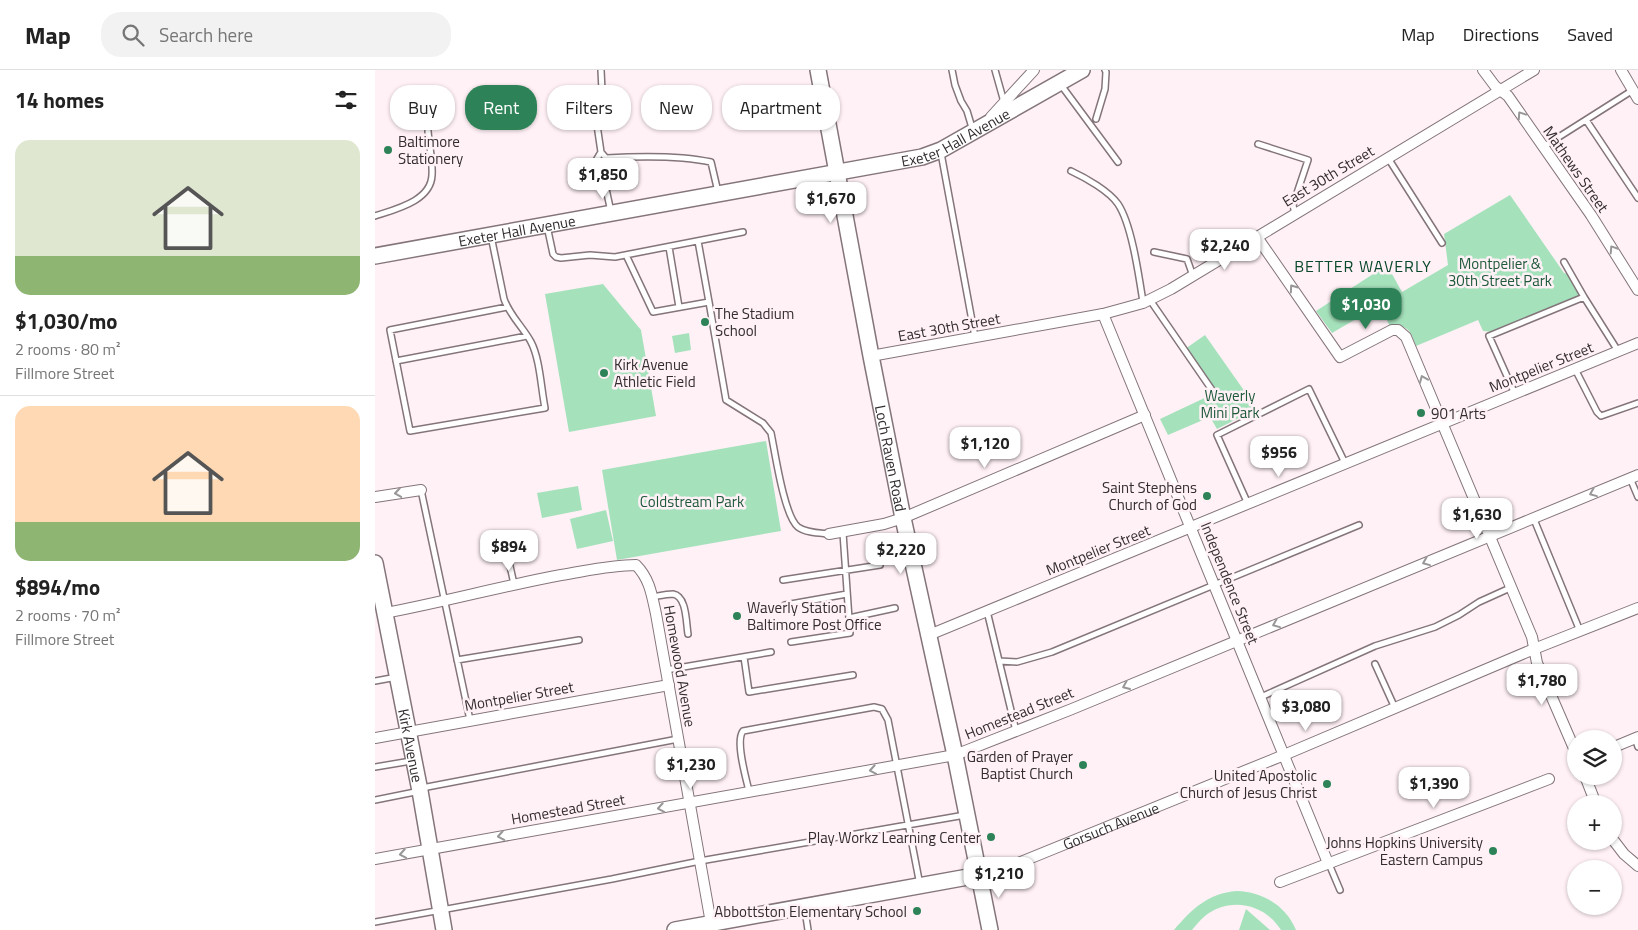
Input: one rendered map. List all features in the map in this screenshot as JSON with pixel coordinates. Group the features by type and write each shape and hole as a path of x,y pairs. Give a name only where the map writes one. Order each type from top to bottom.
{"street":[{"name":"Loch Raven Road","path":"817,70 903,518 955,755 990,930"},
{"path":"979,128 1034,70"},
{"name":"Exeter Hall Avenue","path":"375,256 837,174 922,157 941,150 1082,70"},
{"name":"Mathews Street","path":"1483,70 1495,86 1508,96 1596,223 1638,290"},
{"name":"East 30th Street","path":"871,356 1103,314 1147,301 1193,276 1534,70"},
{"path":"1621,70 1635,94"},
{"path":"1257,237 1340,357 1392,330 1398,330 1406,337 1532,637 1537,663 1567,732"},
{"name":"Independence Street","path":"1103,314 1329,863"},
{"name":"Montpelier Street","path":"929,636 1638,343"},
{"path":"829,534 884,524 903,518 1145,415"},
{"name":"Homestead Street","path":"375,859 955,755 1634,476"},
{"path":"375,497 421,490"},
{"name":"Kirk Avenue","path":"375,563 431,849 444,930"},
{"name":"Homewood Avenue","path":"514,584 610,567 637,566 644,573 652,597 669,685 712,927"},
{"path":"385,613 514,584"},
{"name":"Gorsuch Avenue","path":"675,930 712,927 804,907 995,872 1284,755 1534,649 1638,608"},
{"name":"Montpelier Street","path":"375,738 669,685"},
{"path":"1622,745 1637,741"},
{"path":"1280,882 1549,779"},
{"path":"1621,850 1638,866"}],"lane":[{"path":"601,70 602,91 597,112 597,125 601,152 606,158 609,173 605,184 612,214"},
{"path":"952,70 955,85 967,111 979,128"},
{"path":"995,70 1004,103"},
{"path":"1096,119 1105,89 1105,70"},
{"path":"1060,83 1118,162"},
{"path":"1543,147 1586,120 1635,94"},
{"path":"1586,120 1638,198"},
{"path":"375,216 399,208 427,192 432,176 428,131"},
{"path":"1258,144 1308,160 1293,205 1295,214"},
{"path":"941,150 975,337"},
{"path":"601,152 595,162 595,175 605,184"},
{"path":"606,158 697,159 711,162 719,194"},
{"path":"1388,158 1442,243"},
{"path":"1071,171 1086,178 1118,204 1125,219 1147,301 1212,390"},
{"path":"547,226 553,254 561,258 590,255 615,258 743,232"},
{"path":"491,236 507,307 535,351 545,408 409,431 390,330 507,307"},
{"path":"698,241 726,400 763,423 771,433 789,514 797,526 805,531 829,534"},
{"path":"669,247 679,307"},
{"path":"1155,252 1187,259 1193,276"},
{"path":"626,255 653,312 709,302"},
{"path":"1564,262 1618,351"},
{"path":"1515,394 1489,336 1584,297"},
{"path":"396,361 527,336"},
{"path":"1575,369 1597,412 1601,416 1638,403"},
{"path":"1248,504 1217,435 1309,389 1345,464"},
{"path":"1634,476 1638,497"},
{"path":"421,490 470,720"},
{"path":"1533,517 1580,631"},
{"path":"999,661 1017,662 1032,659 1359,525"},
{"path":"791,642 850,633 843,532"},
{"path":"508,557 514,584"},
{"path":"783,580 879,565"},
{"path":"1261,698 1375,646 1435,627 1479,602 1510,588"},
{"path":"652,597 673,594 679,597 683,602 688,634"},
{"path":"785,605 847,594"},
{"path":"849,618 895,608"},
{"path":"987,612 1016,731"},
{"path":"457,660 579,640"},
{"path":"666,670 771,652"},
{"path":"743,657 749,692 853,674"},
{"path":"1375,664 1395,708"},
{"path":"375,681 397,677"},
{"path":"749,792 741,749 741,733 747,730 874,706 882,709 888,720 895,766 920,886"},
{"path":"375,800 420,791 427,787 679,739"},
{"path":"375,767 414,761"},
{"path":"375,922 700,861 967,814"},
{"path":"1329,863 1340,890"},
{"path":"804,907 808,930"}],"green space":[{"name":"Montpelier & 30th Street Park","path":"1510,195 1564,273 1568,274 1580,296 1493,332 1483,331 1478,320 1416,346 1410,332 1405,327 1390,327 1380,305 1332,333 1316,311 1387,265 1402,292 1448,265 1444,234"},
{"name":"Kirk Avenue Athletic Field","path":"603,284 641,330 656,416 569,432 545,294"},
{"path":"689,333 691,350 675,353 672,336"},
{"name":"Waverly Mini Park","path":"1205,335 1257,409 1217,429 1210,417 1168,435 1160,419 1215,393 1185,349"},
{"name":"Coldstream Park","path":"766,441 781,531 617,560 602,470"},
{"path":"578,486 582,510 542,518 537,493"},
{"path":"606,510 613,541 577,549 570,519"},
{"path":"1237,891 1256,894 1280,907 1292,921 1296,930 1281,930 1266,914 1257,909 1236,905 1225,906 1215,910 1203,918 1192,930 1174,930 1201,903 1217,895"},
{"path":"1246,909 1270,930 1239,930"}],"place":[{"name":"Baltimore Stationery","path":"388,150"},
{"name":"The Stadium School","path":"705,322"},
{"name":"Kirk Avenue Athletic Field","path":"604,373"},
{"name":"901 Arts","path":"1421,413"},
{"name":"Saint Stephens Church of God","path":"1207,496"},
{"name":"Waverly Station Baltimore Post Office","path":"737,616"},
{"name":"Garden of Prayer Baptist Church","path":"1083,765"},
{"name":"United Apostolic Church of Jesus Christ","path":"1327,784"},
{"name":"Play Workz Learning Center","path":"991,837"},
{"name":"Johns Hopkins University Eastern Campus","path":"1493,851"},
{"name":"Abbottston Elementary School","path":"917,911"}],"district":[{"name":"BETTER WAVERLY","path":"1363,266"}]}
